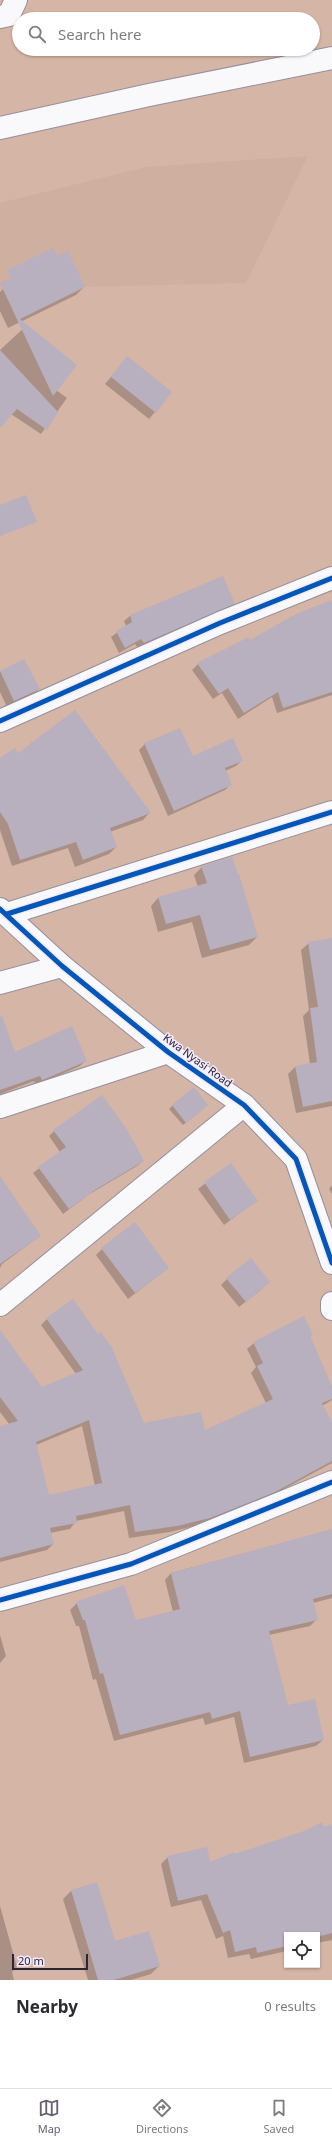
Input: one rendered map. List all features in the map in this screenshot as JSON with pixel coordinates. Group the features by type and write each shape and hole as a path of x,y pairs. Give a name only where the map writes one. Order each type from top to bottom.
{"street":[{"path":"0,17 9,15 16,0"},
{"path":"0,128 149,95 332,58"},
{"path":"0,722 220,623 332,578"},
{"path":"3,912 332,812"},
{"name":"Kwa Nyasi Road","path":"3,912 62,966 168,1052 244,1105 296,1159 332,1263"},
{"path":"0,983 62,966"},
{"path":"0,1106 168,1052"},
{"path":"0,1305 244,1105"},
{"path":"332,1304 332,1309"},
{"path":"0,1600 131,1564 332,1482"}],"shaded area":[{"path":"0,0 332,0 332,1980 0,1980"},
{"path":"308,156 246,283 0,289 0,203 146,167"}],"building":[{"path":"53,248 57,256 68,251 85,287 20,319 77,365 53,396 0,283 11,278 7,270"},
{"path":"0,350 58,412 47,430 17,409 0,428"},
{"path":"127,356 172,392 156,413 111,377"},
{"path":"26,495 37,522 0,536 0,505"},
{"path":"223,576 235,604 144,643 141,639 125,648 116,631 132,622 130,615"},
{"path":"332,600 332,692 283,708 278,692 244,713 228,688 219,694 197,663 249,637 250,640 296,614"},
{"path":"24,659 40,689 14,701 0,671"},
{"path":"75,710 151,813 110,828 117,847 83,860 76,842 20,860 8,824 0,812 0,758 15,748 18,753"},
{"path":"180,728 193,756 233,738 243,761 225,768 232,785 174,811 144,743"},
{"path":"232,857 239,874 258,937 210,950 200,915 166,924 158,897 207,883 201,866"},
{"path":"332,938 332,1101 303,1107 295,1066 317,1062 310,1008 318,1007 308,942"},
{"path":"2,1016 15,1052 72,1026 87,1061 42,1080 40,1076 0,1090 0,1017"},
{"path":"194,1087 208,1105 186,1123 172,1105"},
{"path":"102,1095 126,1128 144,1161 95,1190 69,1209 38,1167 66,1147 53,1130"},
{"path":"231,1163 258,1201 230,1220 204,1182"},
{"path":"0,1176 41,1236 0,1264"},
{"path":"135,1222 169,1268 135,1293 101,1248"},
{"path":"251,1258 270,1282 246,1302 226,1278"},
{"path":"73,1299 98,1334 101,1332 112,1348 144,1423 201,1412 205,1430 273,1399 257,1366 263,1363 253,1342 304,1316 313,1335 310,1336 332,1386 332,1399 322,1403 332,1422 332,1461 273,1493 210,1518 177,1526 135,1532 130,1505 76,1516 77,1523 50,1528 54,1544 0,1558 0,1426 18,1421 0,1397 0,1330 42,1387 83,1370 46,1318","holes":["89,1420 102,1483 49,1495 36,1442"]},
{"path":"332,1529 332,1594 313,1599 318,1620 269,1631 288,1705 315,1699 324,1740 250,1757 240,1711 212,1719 210,1712 120,1735 103,1673 100,1674 85,1620 83,1620 76,1602 124,1585 136,1620 180,1609 171,1573"},
{"path":"322,1822 324,1827 332,1824 332,1933 320,1936 320,1932 284,1932 284,1947 257,1953 256,1947 235,1952 230,1930 223,1933 207,1894 178,1901 167,1856 207,1847 210,1862 234,1852 235,1854 304,1831"},
{"path":"97,1882 115,1941 149,1931 160,1966 114,1980 98,1980 71,1890"}],"cycle path":[{"path":"0,721 220,623 332,578"},
{"path":"7,914 332,812"},
{"path":"0,909 62,966 168,1052 244,1105 296,1159 332,1263"},
{"path":"0,1600 131,1564 332,1482"}]}
